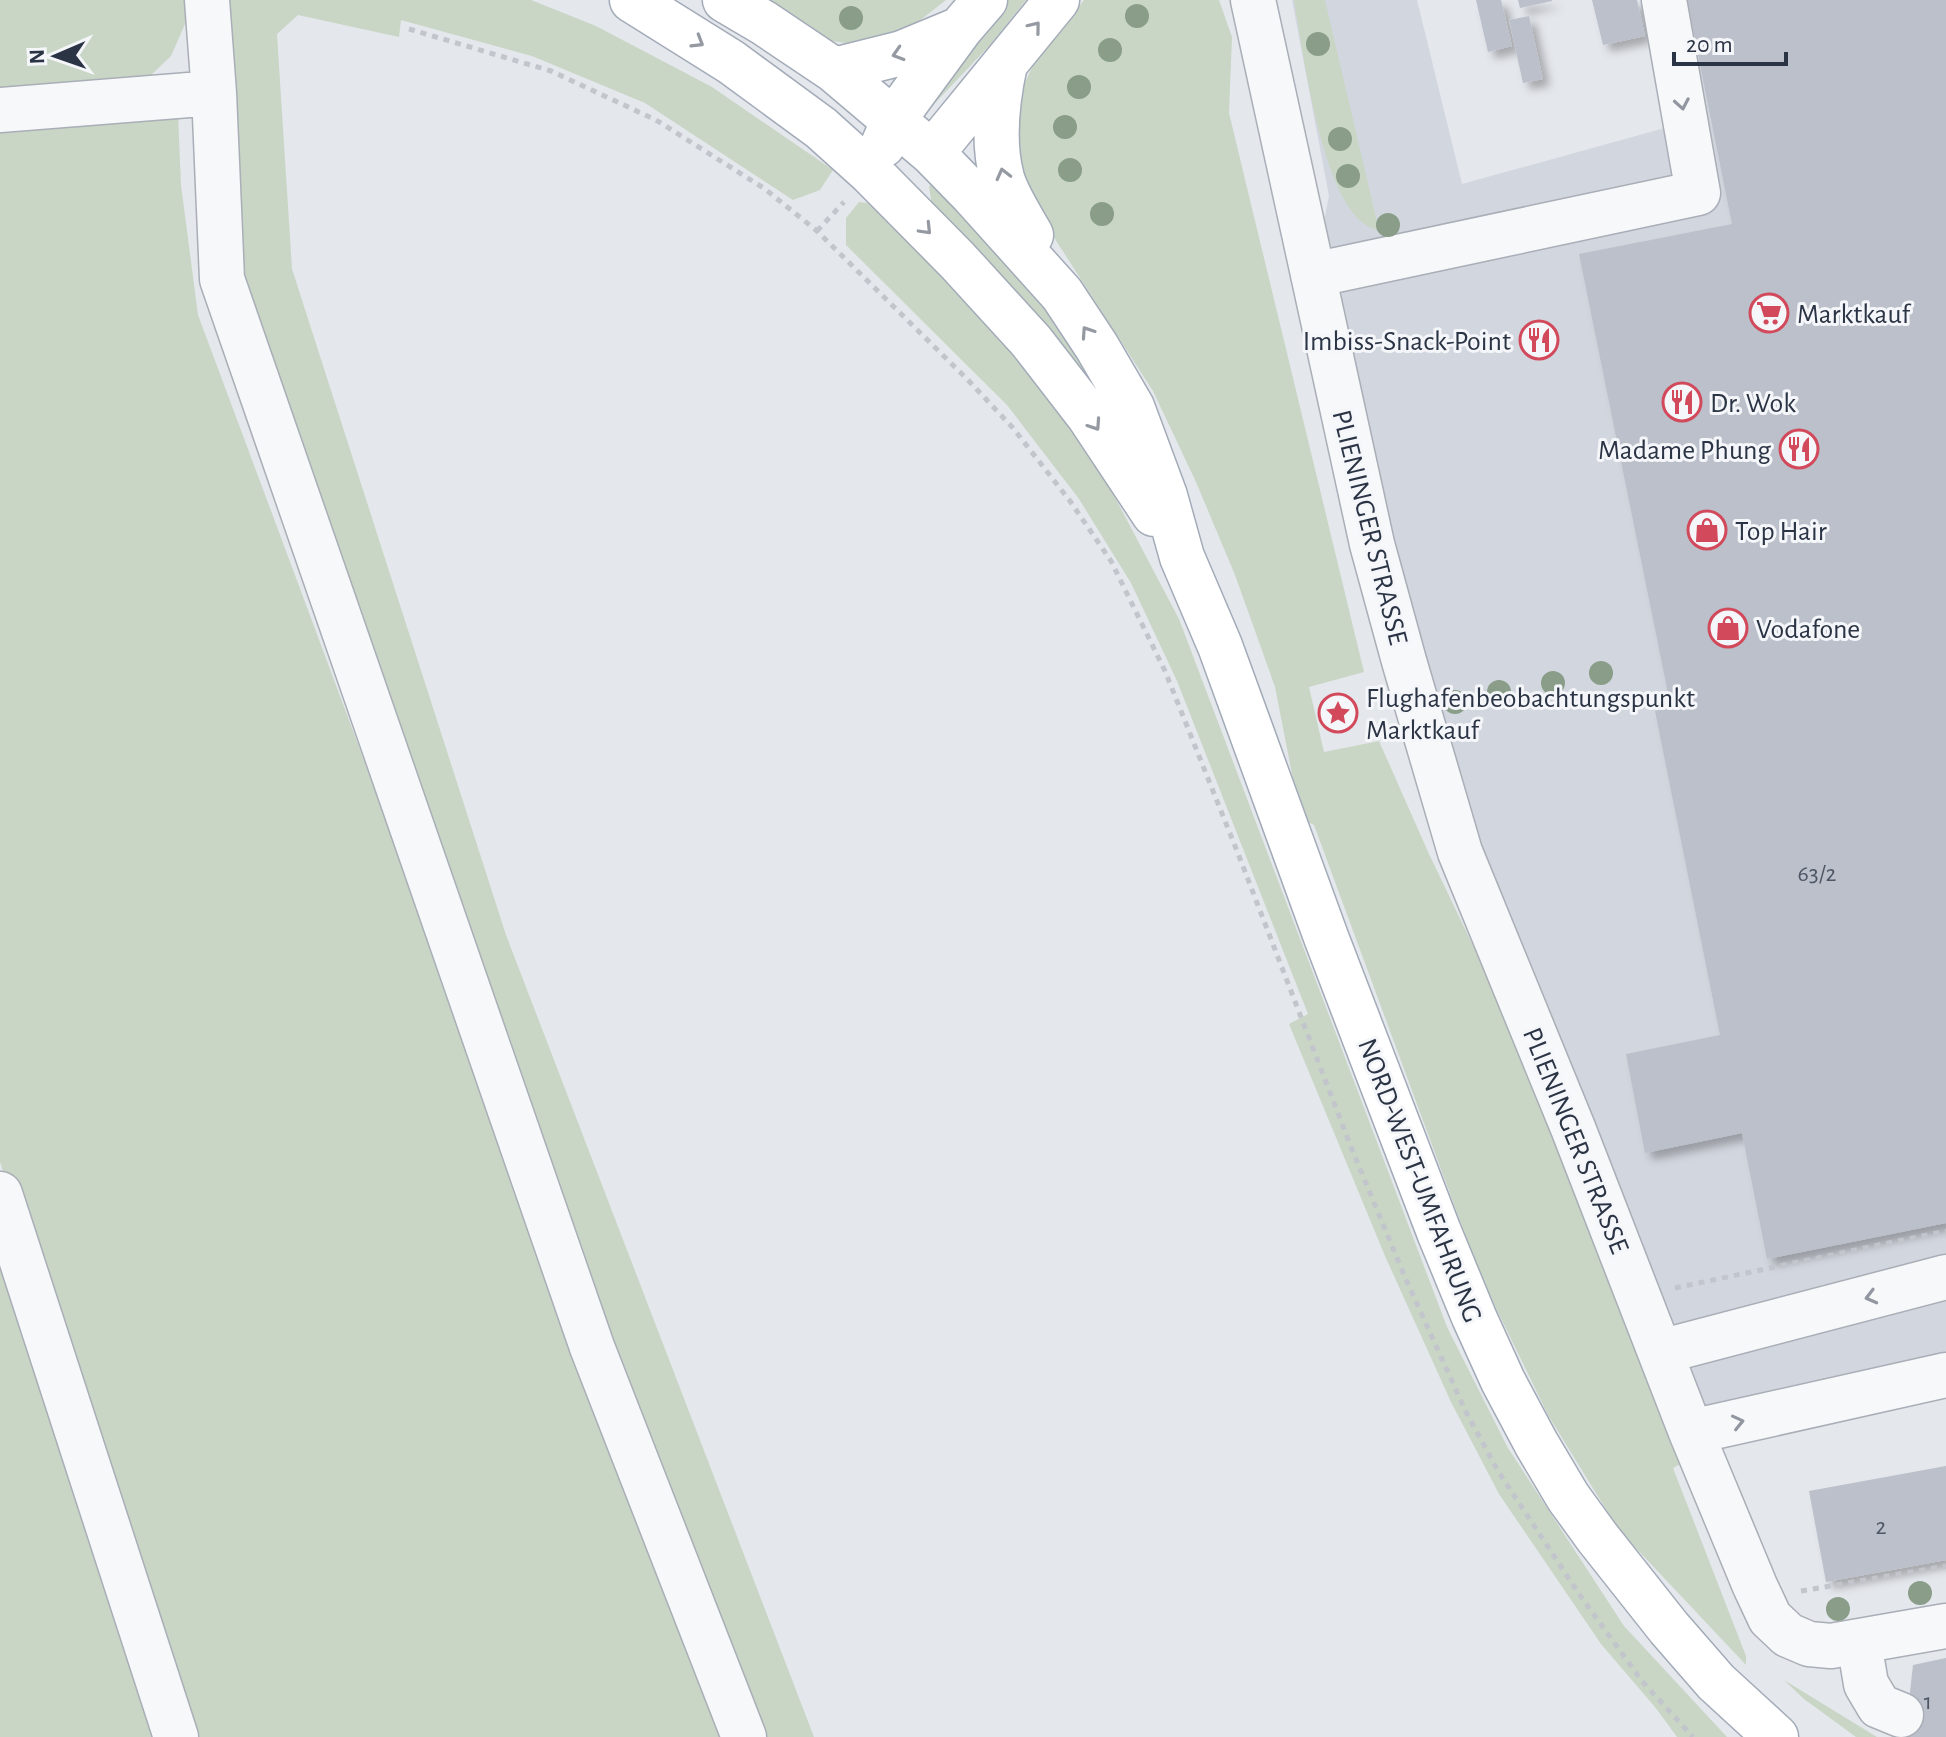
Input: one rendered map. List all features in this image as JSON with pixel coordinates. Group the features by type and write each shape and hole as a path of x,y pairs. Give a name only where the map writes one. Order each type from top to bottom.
{"main road":[{"name":"NORD-WEST-UMFAHRUNG","path":"632,0 731,62 821,128 871,173 957,260 1031,341 1089,416 1182,557"},
{"name":"NORD-WEST-UMFAHRUNG","path":"725,0 834,70 932,153 1062,294 1097,347 1132,407 1165,496 1182,557 1220,646 1326,937 1439,1232 1503,1381 1568,1497 1605,1547 1716,1682 1776,1737"},
{"path":"871,173 932,153 1057,0"},
{"path":"871,173 894,119 972,15"},
{"path":"834,70 902,53 972,15"},
{"path":"1005,64 996,106 1002,180 1062,294"}],"street":[{"path":"207,0 222,279 592,1347 744,1737"},
{"name":"PLIENINGER STRASSE","path":"1253,0 1372,544 1460,852 1509,967 1731,1531 1770,1618 1788,1635 1809,1644 1831,1646 1859,1642"},
{"path":"1313,275 1698,193 1664,0"},
{"path":"0,110 214,93"},
{"path":"0,1194 176,1737"},
{"path":"1660,1352 1946,1277"},
{"path":"1691,1432 1946,1375"},
{"path":"1901,1715 1879,1706 1866,1684 1859,1642 1946,1626"}],"path":[{"path":"409,29 551,71 656,120 765,189 817,231 892,303 1013,428 1070,501 1111,561 1165,671 1239,856"},
{"path":"1639,1296 1946,1231"},
{"path":"1761,1598 1946,1566"}],"shaded area":[{"path":"1292,0 1417,0 1462,184 1672,126 1642,0 1946,0 1946,1375 1691,1432 1503,952 1313,275 1329,196"}],"green space":[{"path":"0,0 186,0 185,24 171,56 150,76 127,86 0,90"},
{"path":"230,0 531,0 596,26 712,87 833,170 820,190 793,200 645,103 532,56 401,20 399,37 298,15 277,34 292,269 506,935 814,1737 763,1737 579,1258 236,254"},
{"path":"759,0 946,0 914,25 882,40 852,44 825,40"},
{"path":"1003,0 1026,0 990,45 935,103 927,104"},
{"path":"1084,0 1219,0 1232,37 1229,113 1364,672 1309,687 1324,752 1379,741 1490,981 1682,1463 1673,1468 1746,1656 1746,1665 1618,1529 1548,1415 1480,1275 1314,825 1308,822 1293,779 1275,687 1235,575 1196,482 1153,391 1055,239 1034,212 1017,176 1013,130 1019,96 1033,65"},
{"path":"1294,0 1325,0 1377,222 1395,218 1399,234 1363,223 1348,206 1336,182 1316,119"},
{"path":"178,114 181,185 198,315 728,1737 187,1737 0,1162 0,124"},
{"path":"933,182 1029,282 1086,371 1086,378 932,205 929,187"},
{"path":"859,202 874,204 1012,346 1099,467 1179,619 1447,1327 1508,1448 1624,1626 1727,1737 1677,1737 1601,1644 1499,1494 1451,1402 1385,1256 1289,1024 1308,1014 1177,681 1131,583 1079,499 1007,405 846,245 846,218"},
{"path":"0,1222 167,1737 0,1737"},
{"path":"1784,1680 1877,1737 1856,1737 1804,1699"}],"building":[{"path":"1476,0 1501,0 1512,46 1488,52"},
{"path":"1518,0 1552,0 1552,1 1520,8"},
{"path":"1592,0 1637,0 1645,36 1603,45"},
{"path":"1687,0 1946,0 1946,1223 1767,1259 1742,1133 1645,1153 1626,1054 1720,1035 1655,711 1671,708 1579,254 1732,224"},
{"path":"1529,16 1543,79 1523,83 1509,20"},
{"path":"1946,1466 1946,1560 1826,1582 1809,1491"},
{"path":"1946,1658 1946,1737 1905,1737 1913,1665"}],"place":[{"name":"Marktkauf","path":"1769,313"},
{"name":"Imbiss-Snack-Point","path":"1539,340"},
{"name":"Dr. Wok","path":"1682,402"},
{"name":"Madame Phung","path":"1799,449"},
{"name":"Top Hair","path":"1707,530"},
{"name":"Vodafone","path":"1728,628"},
{"name":"Flughafenbeobachtungspunkt Marktkauf","path":"1338,713"}]}
